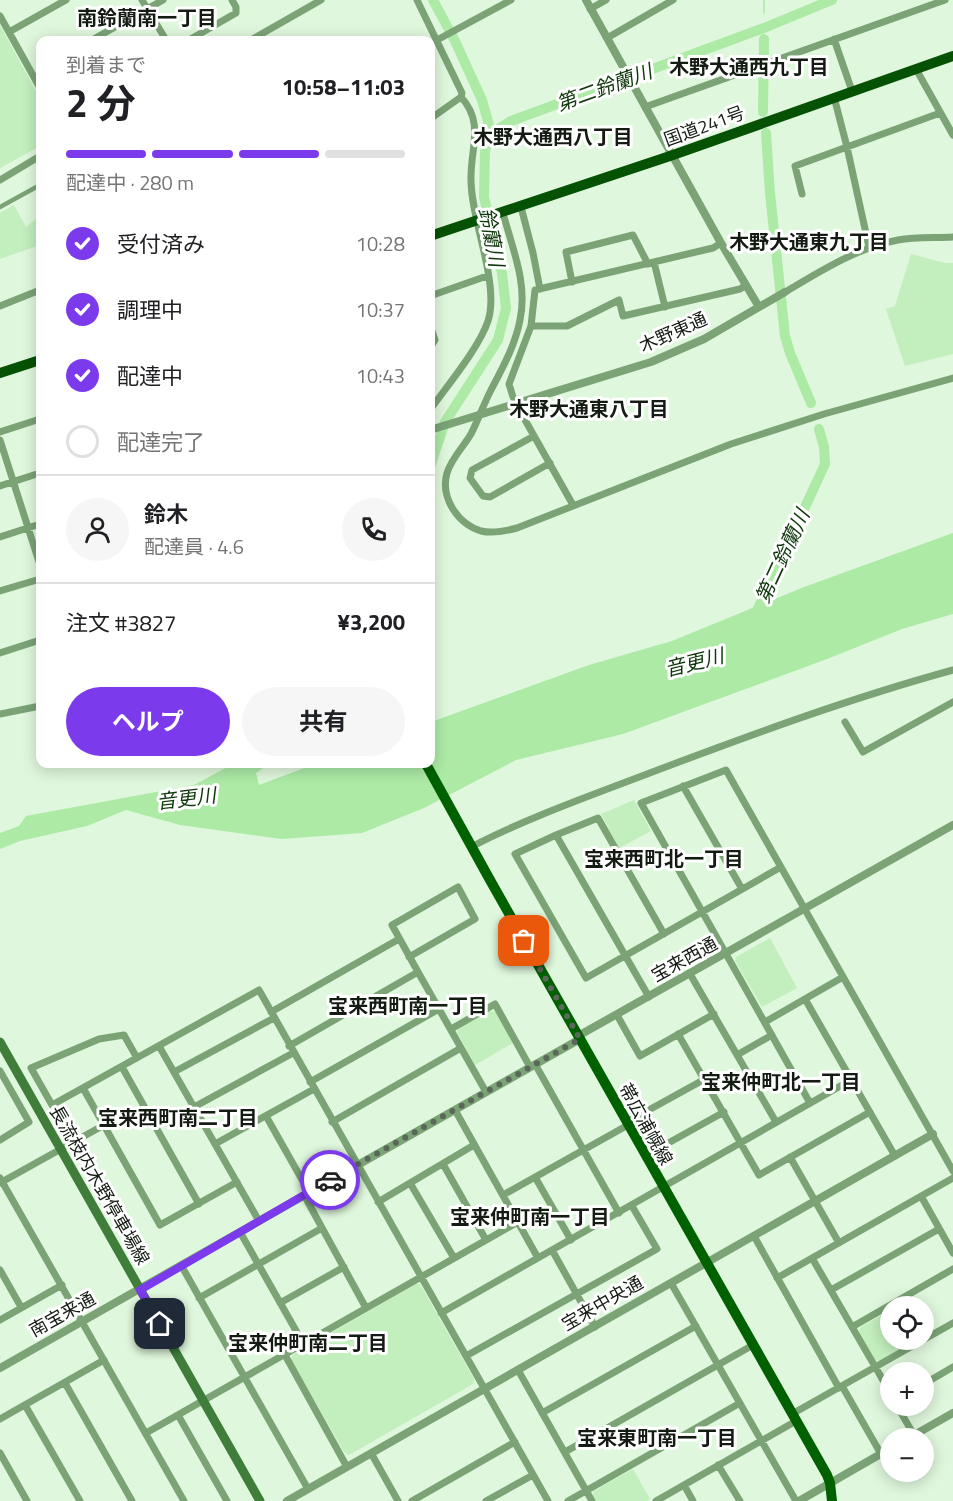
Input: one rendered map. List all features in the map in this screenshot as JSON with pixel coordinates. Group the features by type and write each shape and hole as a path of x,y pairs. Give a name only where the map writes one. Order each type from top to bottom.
{"highway":[{"name":"国道241号","path":"435,234 673,155 953,56"},
{"path":"0,373 36,361"}],"main road":[{"name":"帯広浦幌線","path":"428,768 831,1483 832,1501"},
{"name":"長流枝内木野停車場線","path":"0,1042 260,1501"}],"street":[{"path":"9,32 66,0"},
{"path":"142,0 164,36"},
{"path":"99,36 163,0"},
{"path":"196,36 236,13 236,6 232,0"},
{"path":"258,36 321,0"},
{"path":"417,0 440,39 462,93 461,97 469,106 475,125 471,180 473,210 479,220 490,305 488,320 463,365 435,403"},
{"path":"440,39 511,0"},
{"path":"585,0 759,307"},
{"path":"590,9 606,0"},
{"path":"607,38 673,0"},
{"path":"645,107 945,0"},
{"path":"0,16 36,80"},
{"path":"834,39 852,91"},
{"path":"916,69 953,135"},
{"path":"435,115 461,97"},
{"path":"834,97 869,247"},
{"path":"802,194 795,166 940,113"},
{"path":"0,180 36,158"},
{"path":"0,207 36,187"},
{"path":"521,207 540,289"},
{"path":"500,213 522,280 522,309 514,344 478,415 471,434 447,472 446,487 449,500 459,518 483,531 504,531 660,470 752,438 824,414 953,378"},
{"path":"573,282 566,252 633,235 651,263 665,307"},
{"path":"782,294 830,266 869,247 899,240 953,237"},
{"path":"513,397 509,384 531,326 535,290 713,248 721,243"},
{"path":"435,294 487,276"},
{"path":"531,326 567,326 619,300 623,316 746,285"},
{"path":"0,306 36,292"},
{"name":"木野東通","path":"435,428 660,358 704,339 782,294"},
{"path":"520,411 573,505"},
{"path":"0,432 36,420"},
{"path":"534,436 472,470 470,478 483,496 490,497 550,463"},
{"path":"0,440 36,552"},
{"path":"0,486 36,474"},
{"path":"0,537 36,525"},
{"path":"0,591 36,580"},
{"path":"0,653 36,641"},
{"path":"471,842 786,722 953,670"},
{"path":"845,722 863,752 953,702"},
{"path":"0,714 36,707"},
{"path":"810,1103 641,802 726,770 953,1171"},
{"path":"683,786 742,889"},
{"path":"664,934 598,819 515,854 586,978 664,934 703,912 781,867"},
{"name":"宝来西通","path":"140,1290 533,1066 617,1015 953,825"},
{"path":"556,835 649,997"},
{"path":"409,957 476,919 458,887 392,925 409,957 486,1092"},
{"path":"174,1072 399,939"},
{"path":"194,1107 418,972"},
{"path":"690,974 776,1122"},
{"path":"765,1022 843,977"},
{"path":"137,1058 124,1035 99,1039 31,1068 52,1105 122,1067 258,990 548,1501"},
{"path":"805,999 895,1156"},
{"path":"451,1029 495,1005 584,1149 619,1213"},
{"path":"215,1144 266,1116 439,1009"},
{"path":"617,1015 640,1056 714,1014"},
{"path":"678,1034 759,1175 870,1112"},
{"path":"737,1055 772,1035"},
{"path":"159,1046 259,1221"},
{"path":"332,1122 461,1048"},
{"path":"122,1067 199,1204"},
{"path":"0,1071 29,1122 0,1140"},
{"path":"503,1195 705,1079"},
{"path":"441,1314 851,1080"},
{"path":"83,1088 160,1225 237,1182"},
{"path":"455,1110 538,1258"},
{"path":"645,1155 724,1112"},
{"path":"266,1116 322,1228 366,1308"},
{"path":"104,1125 1,1181 184,1501"},
{"name":"宝来中央通","path":"287,1501 933,1134"},
{"path":"378,1202 474,1145"},
{"path":"790,1157 839,1243"},
{"path":"443,1164 486,1240"},
{"path":"535,1177 571,1240"},
{"path":"777,1278 953,1178"},
{"path":"410,1183 454,1258"},
{"path":"921,1196 953,1253"},
{"path":"466,1356 657,1249 632,1206"},
{"path":"146,1433 518,1222"},
{"path":"199,1298 322,1228"},
{"path":"831,1290 939,1229"},
{"path":"240,1232 303,1344"},
{"path":"754,1236 880,1452"},
{"path":"552,1250 595,1327"},
{"path":"812,1258 880,1374"},
{"path":"181,1265 308,1489"},
{"path":"280,1303 344,1267"},
{"path":"852,1327 953,1269"},
{"path":"0,1270 21,1307"},
{"path":"671,1283 798,1501 880,1455"},
{"path":"0,1320 62,1285"},
{"name":"南宝来通","path":"0,1368 140,1290"},
{"path":"656,1501 761,1441 841,1387 953,1323"},
{"path":"542,1413 696,1326"},
{"path":"565,1452 753,1345"},
{"path":"285,1355 347,1467"},
{"path":"0,1419 104,1360"},
{"path":"934,1378 953,1367"},
{"path":"518,1370 592,1501"},
{"path":"65,1383 132,1501"},
{"path":"568,1501 740,1403"},
{"path":"25,1405 80,1501"},
{"path":"927,1428 953,1413"},
{"path":"178,1415 227,1501"},
{"path":"412,1501 515,1442"},
{"path":"0,1453 27,1501"},
{"path":"371,1453 398,1501"},
{"path":"718,1465 740,1501"},
{"path":"486,1501 533,1475"},
{"path":"684,1485 693,1501"}],"shaded area":[{"path":"0,25 36,92 36,148 0,168"},
{"path":"14,205 26,227 36,219 36,246 0,259 0,213"},
{"path":"911,254 953,263 953,354 905,366 886,309 895,306"},
{"path":"634,800 651,831 619,848 601,814"},
{"path":"770,938 797,988 762,1007 735,961 736,957"},
{"path":"490,1011 496,1012 513,1043 475,1065 457,1032 458,1029"},
{"path":"416,1284 420,1284 474,1379 473,1384 349,1455 344,1452 291,1359 293,1355"},
{"path":"880,1316 880,1350 899,1350 880,1361 875,1360 859,1331 861,1327"},
{"path":"633,1469 650,1499 647,1501 596,1501 594,1491"}],"water":[{"name":"音更川","path":"953,533 953,614 902,629 623,734 516,760 424,808 362,833 282,839 180,825 126,810 87,826 20,841 0,849 0,833 19,826 26,816 194,785 226,768 263,768 256,773 259,785 304,768 435,768 435,721 589,665 672,641 804,587"}],"waterway":[{"name":"鈴蘭川","path":"433,0 482,100 489,125 485,153 484,197 502,273 506,308 498,340 445,422 435,452"},
{"path":"764,0 764,13"},
{"name":"第二鈴蘭川","path":"486,145 500,128 511,121 764,28 832,0"},
{"name":"第二鈴蘭川","path":"763,112 764,39"},
{"name":"第二鈴蘭川","path":"766,133 785,336 811,403"},
{"name":"第二鈴蘭川","path":"754,617 825,464 824,447 819,429"}],"way so far":[{"path":"330,1180 580,1039 524,941"}],"district":[{"name":"南鈴蘭南一丁目","path":"147,17"},
{"name":"木野大通西九丁目","path":"749,66"},
{"name":"木野大通西八丁目","path":"553,136"},
{"name":"木野大通東九丁目","path":"809,241"},
{"name":"木野大通東八丁目","path":"589,408"},
{"name":"宝来西町北一丁目","path":"664,858"},
{"name":"宝来西町南一丁目","path":"408,1005"},
{"name":"宝来仲町北一丁目","path":"781,1081"},
{"name":"宝来西町南二丁目","path":"178,1117"},
{"name":"宝来仲町南一丁目","path":"530,1216"},
{"name":"宝来仲町南二丁目","path":"308,1342"},
{"name":"宝来東町南一丁目","path":"657,1437"}],"route":[{"path":"160,1324 140,1290 330,1180"}]}
